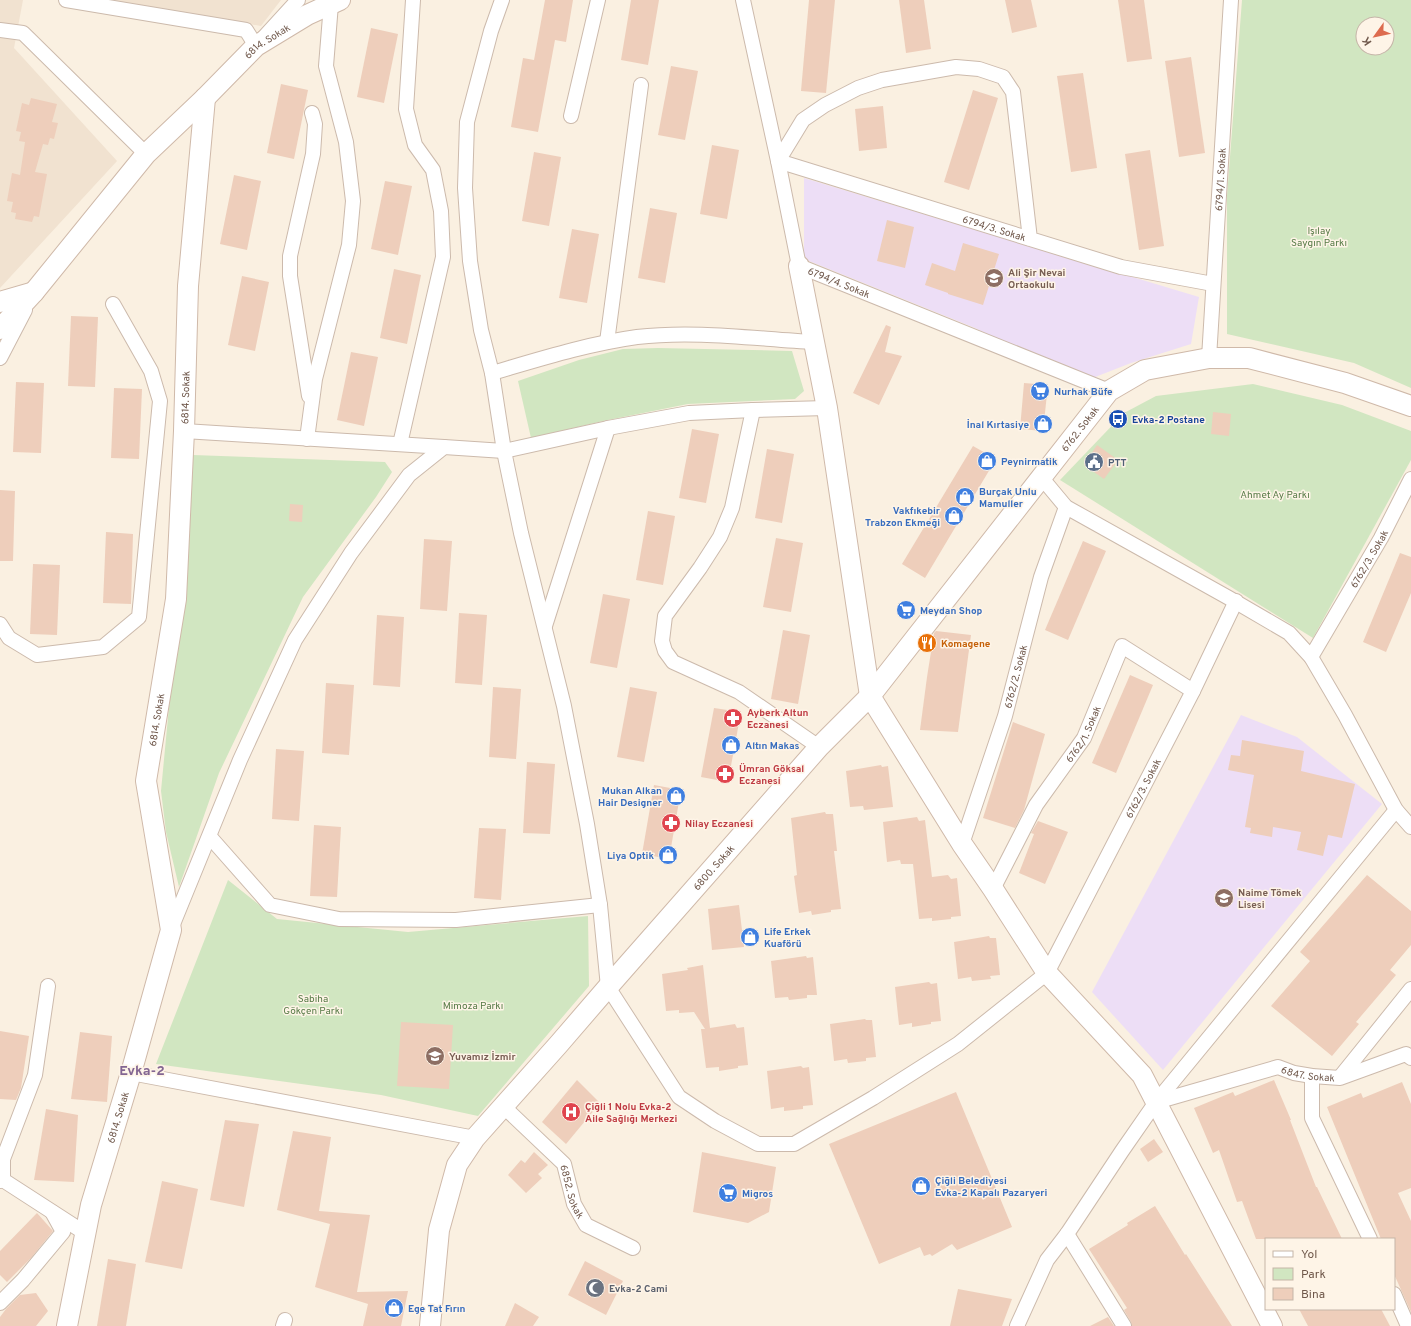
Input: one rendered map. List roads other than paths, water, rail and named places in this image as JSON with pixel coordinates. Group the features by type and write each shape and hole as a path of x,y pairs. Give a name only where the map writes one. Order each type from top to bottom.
{"street":[{"path":"66,0 246,30 256,46 298,0"},
{"path":"400,444 443,257 442,211 433,170 415,145 406,109 413,0"},
{"path":"502,0 491,31 467,122 464,188 470,261 481,330 492,373 504,451 525,552 545,626 565,713 587,824 600,905 608,987 679,1097 715,1121 758,1144 794,1144 873,1098 958,1044 1047,973"},
{"path":"571,116 598,0"},
{"name":"6794/4. Sokak","path":"743,0 799,266 1109,391"},
{"name":"6794/1. Sokak","path":"1209,358 1231,0"},
{"path":"307,439 315,379 349,245 353,201 346,142 326,66 335,2"},
{"name":"6814. Sokak","path":"0,329 34,292 146,154 205,98 256,46 307,15 335,2"},
{"path":"0,23 23,33 146,154"},
{"path":"0,30 23,33"},
{"path":"778,161 803,120 825,104 858,88 882,80 926,71 956,67 979,69 1003,77 1013,92 1030,239"},
{"path":"607,342 641,85"},
{"name":"6814. Sokak","path":"67,1326 91,1204 131,1073 171,930 146,781 176,599 184,431 188,286 205,98"},
{"path":"311,410 290,276 290,256 313,154 315,124 312,113"},
{"name":"6794/3. Sokak","path":"778,161 1121,267 1213,284"},
{"path":"799,266 827,408 870,696 962,844 1047,973 1142,1075 1272,1326"},
{"path":"0,302 34,292"},
{"path":"0,358 34,292"},
{"path":"0,624 9,638 37,656 103,648 139,617 160,401 151,370 113,304"},
{"path":"492,373 592,345 638,337 688,334 814,342"},
{"name":"6762. Sokak","path":"870,696 1109,391 1145,370 1209,358 1249,358 1345,383 1411,406"},
{"path":"184,431 504,451 608,428 689,413 827,408"},
{"path":"753,410 732,508 720,537 700,568 664,616 662,641 665,651 673,662 739,692 819,747"},
{"path":"545,626 608,428"},
{"path":"171,930 240,760 295,640 350,553 409,475 444,447"},
{"path":"1041,477 1066,507 1236,601 1289,633 1311,657 1345,715 1396,810 1411,827"},
{"name":"6762/3. Sokak","path":"1311,657 1381,538 1411,479"},
{"name":"6762/2. Sokak","path":"962,844 1005,716 1041,578 1066,507"},
{"name":"6762/3. Sokak","path":"1047,973 1193,691 1236,601"},
{"name":"6762/1. Sokak","path":"993,889 1036,804 1084,738 1122,646 1193,691"},
{"name":"6800. Sokak","path":"430,1326 439,1230 457,1165 475,1138 819,747 870,696"},
{"path":"1017,1326 1047,1260 1067,1234 1156,1102 1396,810"},
{"path":"210,837 270,904 339,919 456,920 600,905"},
{"path":"48,986 35,1075 2,1159 1,1180 85,1233"},
{"path":"1340,1078 1411,989"},
{"name":"6847. Sokak","path":"1156,1102 1278,1067 1294,1073 1340,1078 1406,1054 1411,1058"},
{"path":"131,1073 475,1138"},
{"path":"1312,1076 1312,1118 1370,1238"},
{"name":"6852. Sokak","path":"503,1106 564,1164 574,1204 586,1226 634,1248"},
{"path":"0,1303 23,1280 63,1232 52,1212"},
{"path":"1067,1234 1124,1326"},
{"path":"1395,1296 1408,1326"}],"place":[{"name":"Ali Şir Nevai Ortaokulu","path":"994,278"},
{"name":"Nurhak Büfe","path":"1040,391"},
{"name":"Evka-2 Postane","path":"1118,419"},
{"name":"İnal Kırtasiye","path":"1043,424"},
{"name":"Peynirmatik","path":"987,461"},
{"name":"PTT","path":"1094,462"},
{"name":"Burçak Unlu Mamuller","path":"965,497"},
{"name":"Vakfıkebir Trabzon Ekmeği","path":"954,516"},
{"name":"Meydan Shop","path":"906,610"},
{"name":"Komagene","path":"927,643"},
{"name":"Ayberk Altun Eczanesi","path":"733,718"},
{"name":"Altın Makas","path":"731,745"},
{"name":"Ümran Göksal Eczanesi","path":"725,774"},
{"name":"Mukan Alkan Hair Designer","path":"676,796"},
{"name":"Nilay Eczanesi","path":"671,823"},
{"name":"Liya Optik","path":"668,855"},
{"name":"Naime Tömek Lisesi","path":"1224,898"},
{"name":"Life Erkek Kuaförü","path":"750,937"},
{"name":"Yuvamız İzmir","path":"435,1056"},
{"name":"Çiğli 1 Nolu Evka-2 Aile Sağlığı Merkezi","path":"571,1112"},
{"name":"Çiğli Belediyesi Evka-2 Kapalı Pazaryeri","path":"921,1186"},
{"name":"Migros","path":"728,1193"},
{"name":"Evka-2 Cami","path":"595,1288"},
{"name":"Ege Tat Fırın","path":"394,1308"}],"district":[{"name":"Evka-2","path":"142,1070"}],"park label":[{"name":"Işılay Saygın Parkı","path":"1319,236"},
{"name":"Ahmet Ay Parkı","path":"1275,494"},
{"name":"Sabiha Gökçen Parkı","path":"313,1004"},
{"name":"Mimoza Parkı","path":"473,1005"}]}
